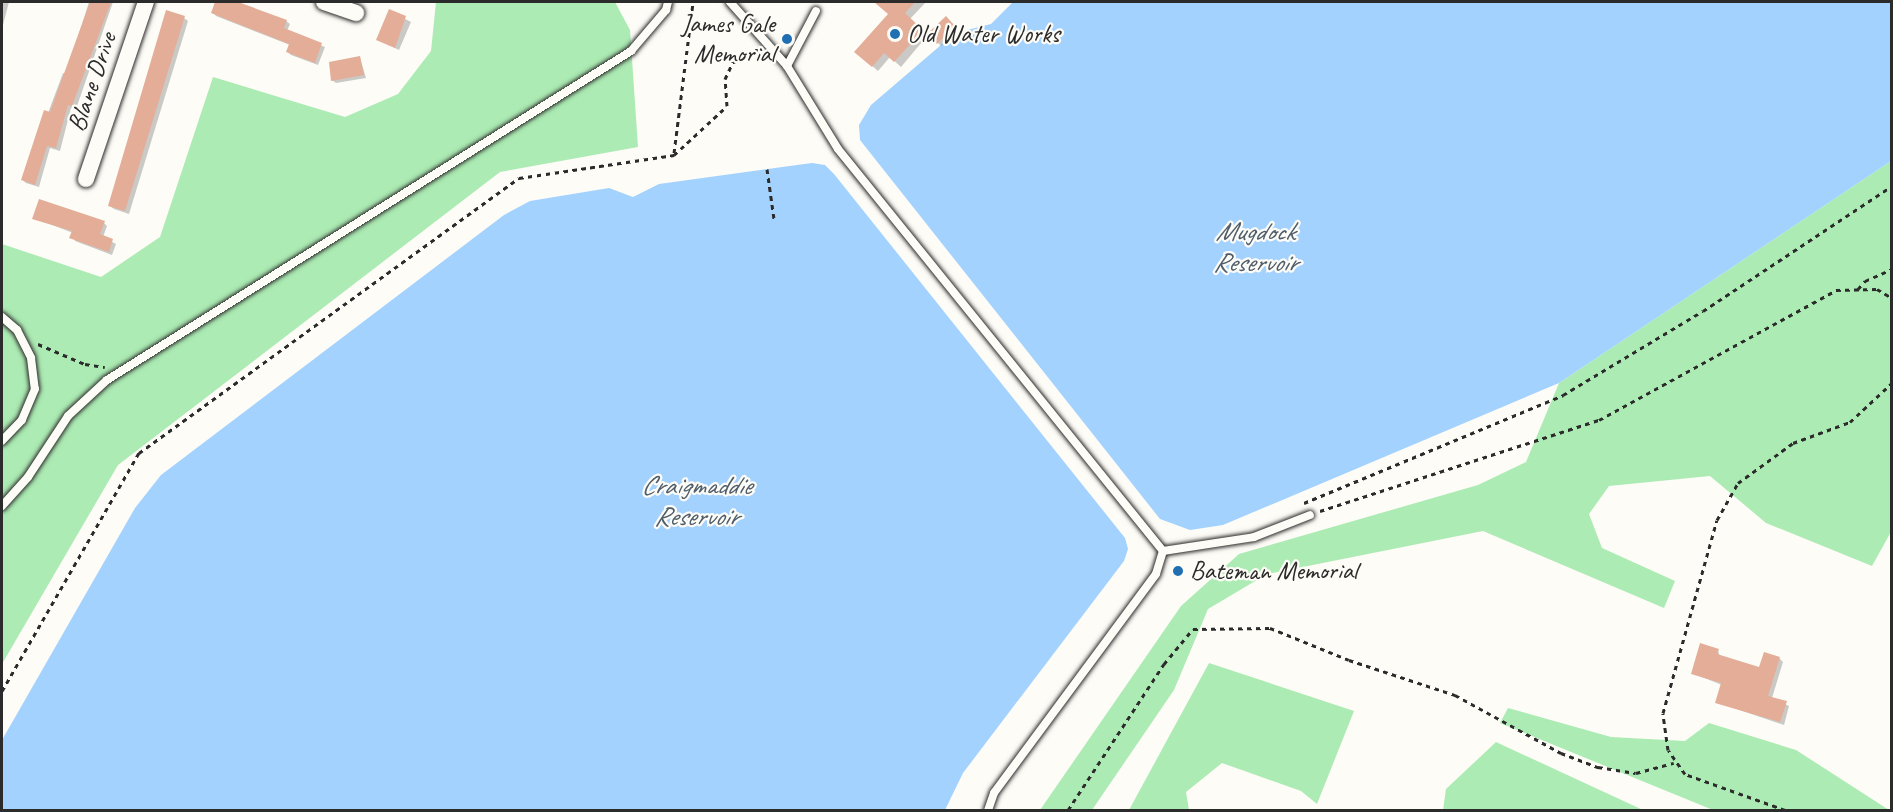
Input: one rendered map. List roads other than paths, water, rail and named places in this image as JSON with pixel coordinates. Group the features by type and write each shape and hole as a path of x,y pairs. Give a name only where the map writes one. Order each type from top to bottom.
{"street":[{"name":"Blane Drive","path":"86,178 146,2"},
{"path":"324,2 356,13"}],"lane":[{"path":"2,506 28,477 68,416 114,376 631,51 666,10 668,2"},
{"path":"730,2 787,66 838,149 1164,551"},
{"path":"787,66 816,11"},
{"path":"2,317 18,333 31,358 35,389 22,420 2,441"},
{"path":"1164,551 1254,537 1310,514"},
{"path":"988,810 994,793 1156,574 1164,551"}],"water":[{"name":"Mugdock Reservoir","path":"1013,2 1891,2 1891,161 1559,383 1223,525 1190,530 1160,519 860,140 859,125 871,105 955,33 991,24"},
{"name":"Craigmaddie Reservoir","path":"812,163 825,165 834,174 1125,538 1128,549 1124,561 963,773 945,810 2,810 2,740 135,508 161,475 504,215 530,201 609,188 633,197 659,184"}],"place":[{"name":"Old Water Works","path":"895,34"},
{"name":"James Gale Memorial","path":"787,39"},
{"name":"Bateman Memorial","path":"1178,571"}]}
